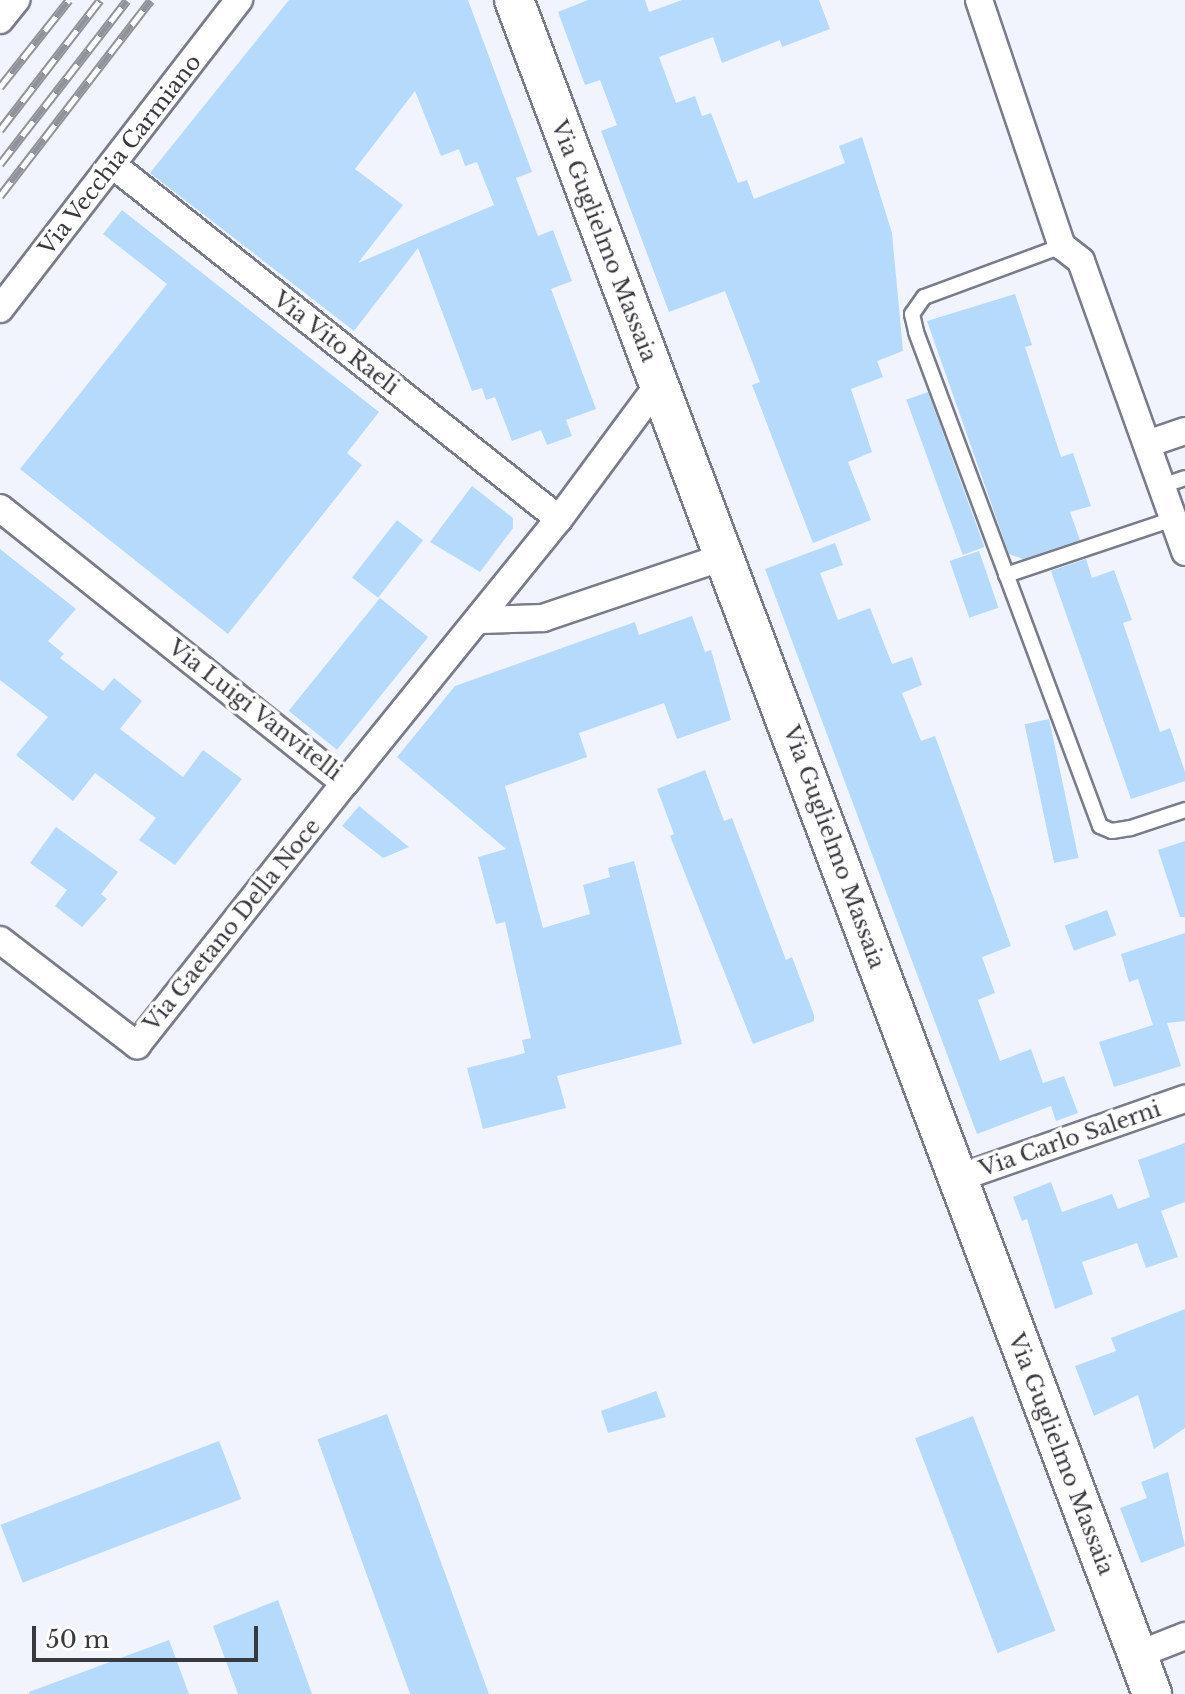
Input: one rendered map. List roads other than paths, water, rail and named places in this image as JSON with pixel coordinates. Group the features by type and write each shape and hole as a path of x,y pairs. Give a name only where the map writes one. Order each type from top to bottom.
{"main road":[{"name":"Via Guglielmo Massaia","path":"514,0 658,385 726,556 956,1179 1152,1694"}],"street":[{"path":"0,20 16,0"},
{"name":"Via Vecchia Carmiano","path":"0,309 114,166 239,0"},
{"path":"979,0 1062,246 1081,261 1147,444 1173,482 1173,519 1185,552"},
{"name":"Via Vito Raeli","path":"114,166 559,519"},
{"name":"Via Luigi Vanvitelli","path":"0,508 345,783 559,519 658,385"},
{"path":"1147,444 1185,431"},
{"path":"479,620 543,618 726,556"},
{"name":"Via Gaetano Della Noce","path":"0,940 137,1045 345,783"},
{"name":"Via Carlo Salerni","path":"956,1179 1185,1099"},
{"path":"1137,1655 1185,1636"}],"lane":[{"path":"1062,246 924,297 912,314 1100,826 1112,831 1131,828 1185,810"},
{"path":"1006,575 1173,519"}],"railway":[{"path":"0,87 69,0"},
{"path":"0,130 100,0"},
{"path":"0,164 127,0"},
{"path":"0,196 151,0"}]}
